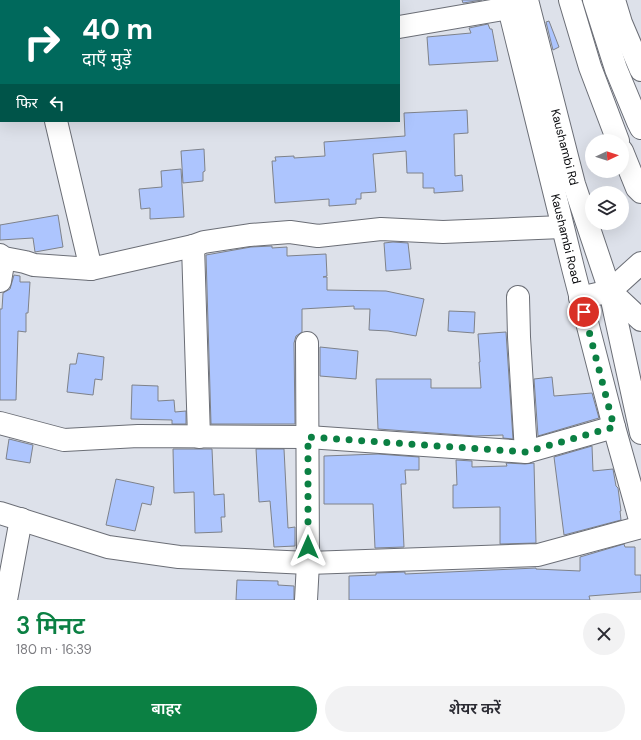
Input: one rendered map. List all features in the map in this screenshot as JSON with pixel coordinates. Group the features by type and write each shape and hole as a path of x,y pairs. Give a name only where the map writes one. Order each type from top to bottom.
{"street":[{"path":"570,0 590,67 615,134"},
{"path":"594,0 616,69 641,128"},
{"path":"614,0 621,23 641,70"},
{"path":"400,27 514,3"},
{"name":"Kaushambi Road","path":"514,3 562,227 614,427 641,523"},
{"name":"Kaushambi Rd","path":"514,3 610,291 641,433"},
{"path":"56,122 91,269"},
{"path":"629,168 637,188 641,192"},
{"path":"0,281 2,256 34,265 91,269 193,246 204,242 250,235 290,232 318,236 381,229 443,232 562,227"},
{"path":"193,246 199,437"},
{"path":"580,298 610,291 641,263"},
{"path":"610,291 641,320"},
{"path":"518,296 526,452"},
{"path":"306,600 308,563 307,343"},
{"path":"0,423 64,440 138,436 308,437 526,452 614,427"},
{"path":"0,513 108,547 179,557 308,563 538,555 641,527"},
{"path":"6,600 22,519"}],"building":[{"path":"462,0 482,0 463,3"},
{"path":"549,21 559,47 553,50 546,22"},
{"path":"488,24 490,29 492,29 498,61 429,65 427,37 471,33 469,28"},
{"path":"467,110 468,133 454,134 455,176 462,175 463,191 434,193 434,188 423,188 423,173 407,173 406,151 373,154 376,192 361,193 361,199 356,199 356,204 329,206 329,199 275,203 272,161 276,161 275,157 294,156 294,158 325,156 324,142 405,136 404,113"},
{"path":"204,149 205,171 203,172 203,181 183,183 181,151"},
{"path":"181,169 184,217 150,219 150,208 141,209 139,189 162,187 161,171"},
{"path":"58,215 63,247 35,252 33,238 0,240 0,225"},
{"path":"384,243 408,243 411,269 386,271"},
{"path":"272,246 272,248 287,247 287,256 326,254 327,276 323,277 327,277 327,290 386,291 424,299 416,336 388,331 369,330 370,309 354,309 354,306 302,309 302,332 296,336 294,343 295,424 211,424 206,255 251,247"},
{"path":"14,275 20,276 20,282 30,282 28,313 26,313 26,332 18,331 16,400 0,400 0,309 2,309 3,293 10,289"},
{"path":"449,311 475,312 474,333 448,331"},
{"path":"506,332 513,439 503,438 503,435 475,436 378,429 376,379 431,379 431,388 481,388 478,334"},
{"path":"320,347 358,351 356,379 320,376"},
{"path":"78,353 104,357 102,380 95,379 93,395 67,392 70,364 76,364"},
{"path":"552,377 554,396 592,393 599,418 538,436 534,379"},
{"path":"132,385 158,386 158,401 174,400 175,412 186,411 186,424 172,424 172,420 131,419"},
{"path":"9,439 33,445 30,463 6,459"},
{"path":"592,446 593,471 613,469 616,486 618,488 621,520 564,535 554,457"},
{"path":"173,449 212,449 214,495 224,494 225,517 221,517 222,532 195,533 194,492 174,493"},
{"path":"256,449 284,449 288,528 295,527 295,546 274,547 270,501 259,502"},
{"path":"378,454 419,457 419,470 405,470 406,484 401,484 404,547 375,548 373,504 324,504 324,456"},
{"path":"456,460 472,461 472,467 507,466 506,463 534,463 536,543 500,544 500,507 453,508 453,485 457,485"},
{"path":"116,479 154,487 151,505 142,503 135,531 106,525"},
{"path":"624,544 625,547 635,547 635,575 641,575 641,592 589,596 590,600 349,600 349,576 376,575 376,573 405,572 405,574 536,568 580,571 580,557"},
{"path":"237,580 278,581 278,585 294,586 294,600 236,600"}],"route":[{"path":"308,547 308,437 526,452 614,427 584,312"}]}
